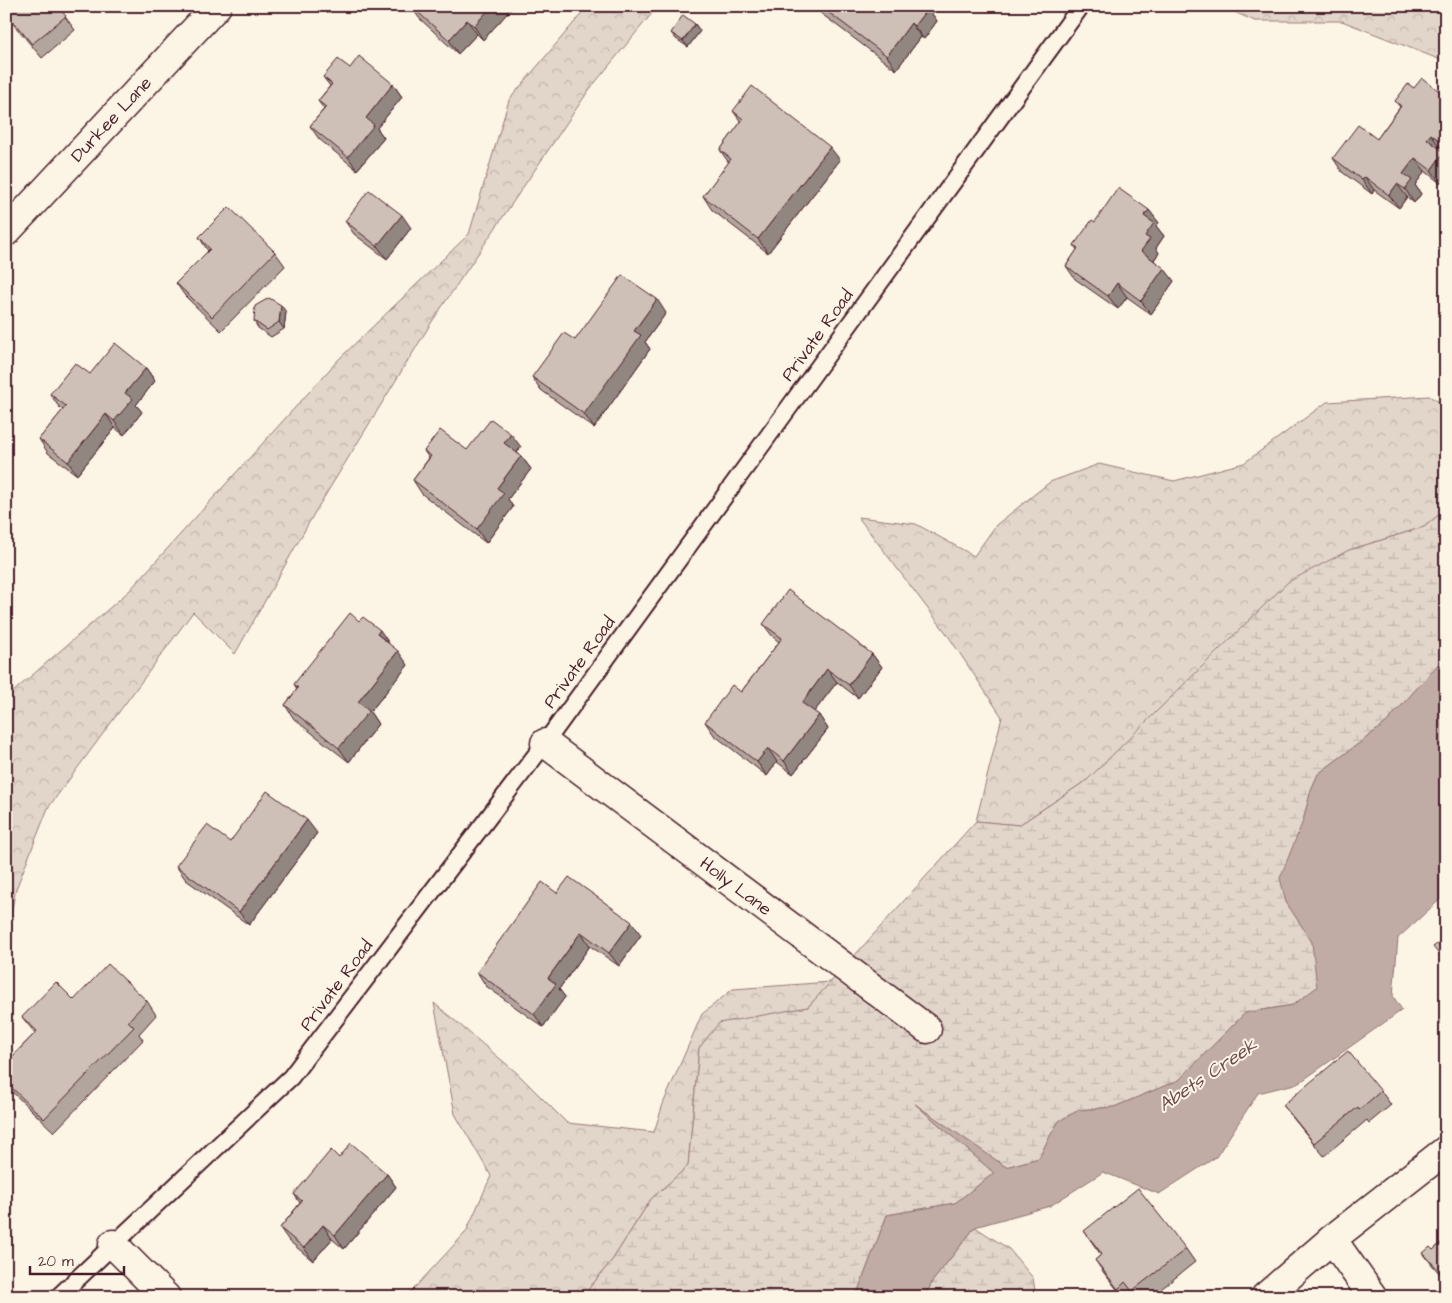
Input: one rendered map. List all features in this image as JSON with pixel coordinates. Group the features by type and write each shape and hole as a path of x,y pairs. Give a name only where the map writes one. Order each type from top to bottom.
{"street":[{"name":"Durkee Lane","path":"6,232 206,10"},
{"name":"Holly Lane","path":"545,743 927,1029"},
{"path":"1265,1297 1332,1239 1446,1150"},
{"path":"1332,1239 1373,1297"},
{"path":"113,1244 166,1297"}],"lane":[{"name":"Private Road","path":"58,1297 291,1077 545,743 1081,6"}],"green space":[{"path":"588,6 658,6 589,90 433,320 315,512 235,654 193,612 48,808 16,889 6,939 6,698 129,591 339,359 469,234 509,100"},
{"path":"1220,6 1446,6 1446,62 1342,21 1255,21"},
{"path":"1429,396 1446,406 1446,509 1424,527 1349,550 1087,780 1019,825 976,821 1002,717 947,634 858,517 916,524 974,556 996,525 1050,482 1099,464 1174,481 1244,463 1327,402"},
{"path":"1446,509 1446,661 1442,660 1386,723 1318,774 1311,790 1286,902 1312,942 1318,987 1293,1005 1245,1013 1179,1080 1114,1107 1079,1110 1059,1121 1039,1158 1006,1167 920,1108 994,1173 955,1203 887,1215 858,1291 847,1297 582,1297 613,1259 651,1199 688,1166 699,1048 719,1023 808,1007 976,821 1019,825 1087,780 1288,582 1349,550 1424,527"},
{"path":"831,982 808,1007 719,1024 699,1048 688,1166 651,1199 613,1259 582,1297 406,1297 466,1232 491,1176 455,1114 434,1003 517,1073 567,1123 654,1132 663,1104 702,1014 733,989"},
{"path":"975,1227 1009,1249 1033,1278 1036,1297 925,1297 932,1282"}],"water":[{"name":"Abets Creek","path":"1442,660 1446,661 1446,894 1398,938 1393,996 1402,1010 1299,1083 1258,1093 1216,1157 1159,1194 1103,1172 1050,1206 975,1227 932,1282 925,1297 847,1297 858,1291 887,1215 955,1203 994,1173 915,1104 1006,1167 1039,1158 1059,1121 1079,1110 1114,1107 1179,1080 1245,1013 1293,1005 1317,987 1312,942 1286,902 1280,878 1303,821 1311,790 1318,774 1386,723"}],"building":[{"path":"12,6 57,6 66,16 32,44 6,13"},
{"path":"411,6 492,6 474,26 467,20 449,40"},
{"path":"820,6 926,6 928,8 914,26 911,23 887,56"},
{"path":"683,15 695,24 683,41 671,33"},
{"path":"359,56 393,84 366,118 374,125 348,157 310,126 326,107 318,101 332,84 323,77 338,59 350,68"},
{"path":"1422,78 1446,96 1446,139 1443,143 1431,134 1427,139 1444,152 1431,170 1415,158 1403,174 1412,180 1405,189 1397,184 1389,195 1365,177 1362,180 1333,158 1358,125 1377,139 1401,106 1395,101 1408,84 1414,88"},
{"path":"752,86 830,147 758,239 703,196 731,159 720,150 743,119 733,111"},
{"path":"1118,188 1149,210 1144,216 1154,223 1145,236 1150,239 1141,251 1164,268 1141,301 1117,283 1108,296 1066,266 1078,248 1074,245 1092,220 1095,222"},
{"path":"369,190 402,215 377,246 345,221"},
{"path":"229,207 275,252 212,317 176,283 210,249 199,237"},
{"path":"622,275 657,299 634,331 641,335 584,414 532,377 564,333 575,340"},
{"path":"269,298 281,305 279,322 267,330 254,321 255,306"},
{"path":"115,343 146,368 125,393 133,399 114,421 106,414 68,462 39,439 66,406 50,394 75,363 90,374"},
{"path":"491,419 511,434 504,443 521,456 497,488 504,493 477,529 413,480 431,456 424,451 440,430 467,450"},
{"path":"788,590 872,654 849,685 827,669 802,703 819,715 784,761 768,748 757,762 705,722 732,685 741,692 782,638 763,624"},
{"path":"350,613 359,621 363,617 380,630 377,634 398,651 358,702 369,711 339,748 285,705 298,688 294,684"},
{"path":"267,791 307,820 239,912 176,866 207,825 230,842"},
{"path":"569,877 632,922 609,953 581,932 548,978 556,984 534,1014 477,972 542,882 557,893"},
{"path":"1446,938 1446,963 1433,947"},
{"path":"108,964 147,1001 128,1021 134,1027 44,1119 6,1082 6,1063 37,1031 22,1017 56,982 74,1000"},
{"path":"1348,1051 1381,1091 1359,1110 1358,1107 1314,1143 1283,1105"},
{"path":"351,1143 387,1174 335,1235 323,1225 304,1248 280,1228 302,1201 294,1194 331,1150 339,1158"},
{"path":"1138,1188 1186,1249 1132,1291 1125,1282 1118,1289 1095,1260 1102,1254 1084,1231"},
{"path":"1446,1239 1446,1278 1423,1253 1430,1247 1433,1250"},
{"path":"1083,1290 1089,1297 1075,1297"}]}
